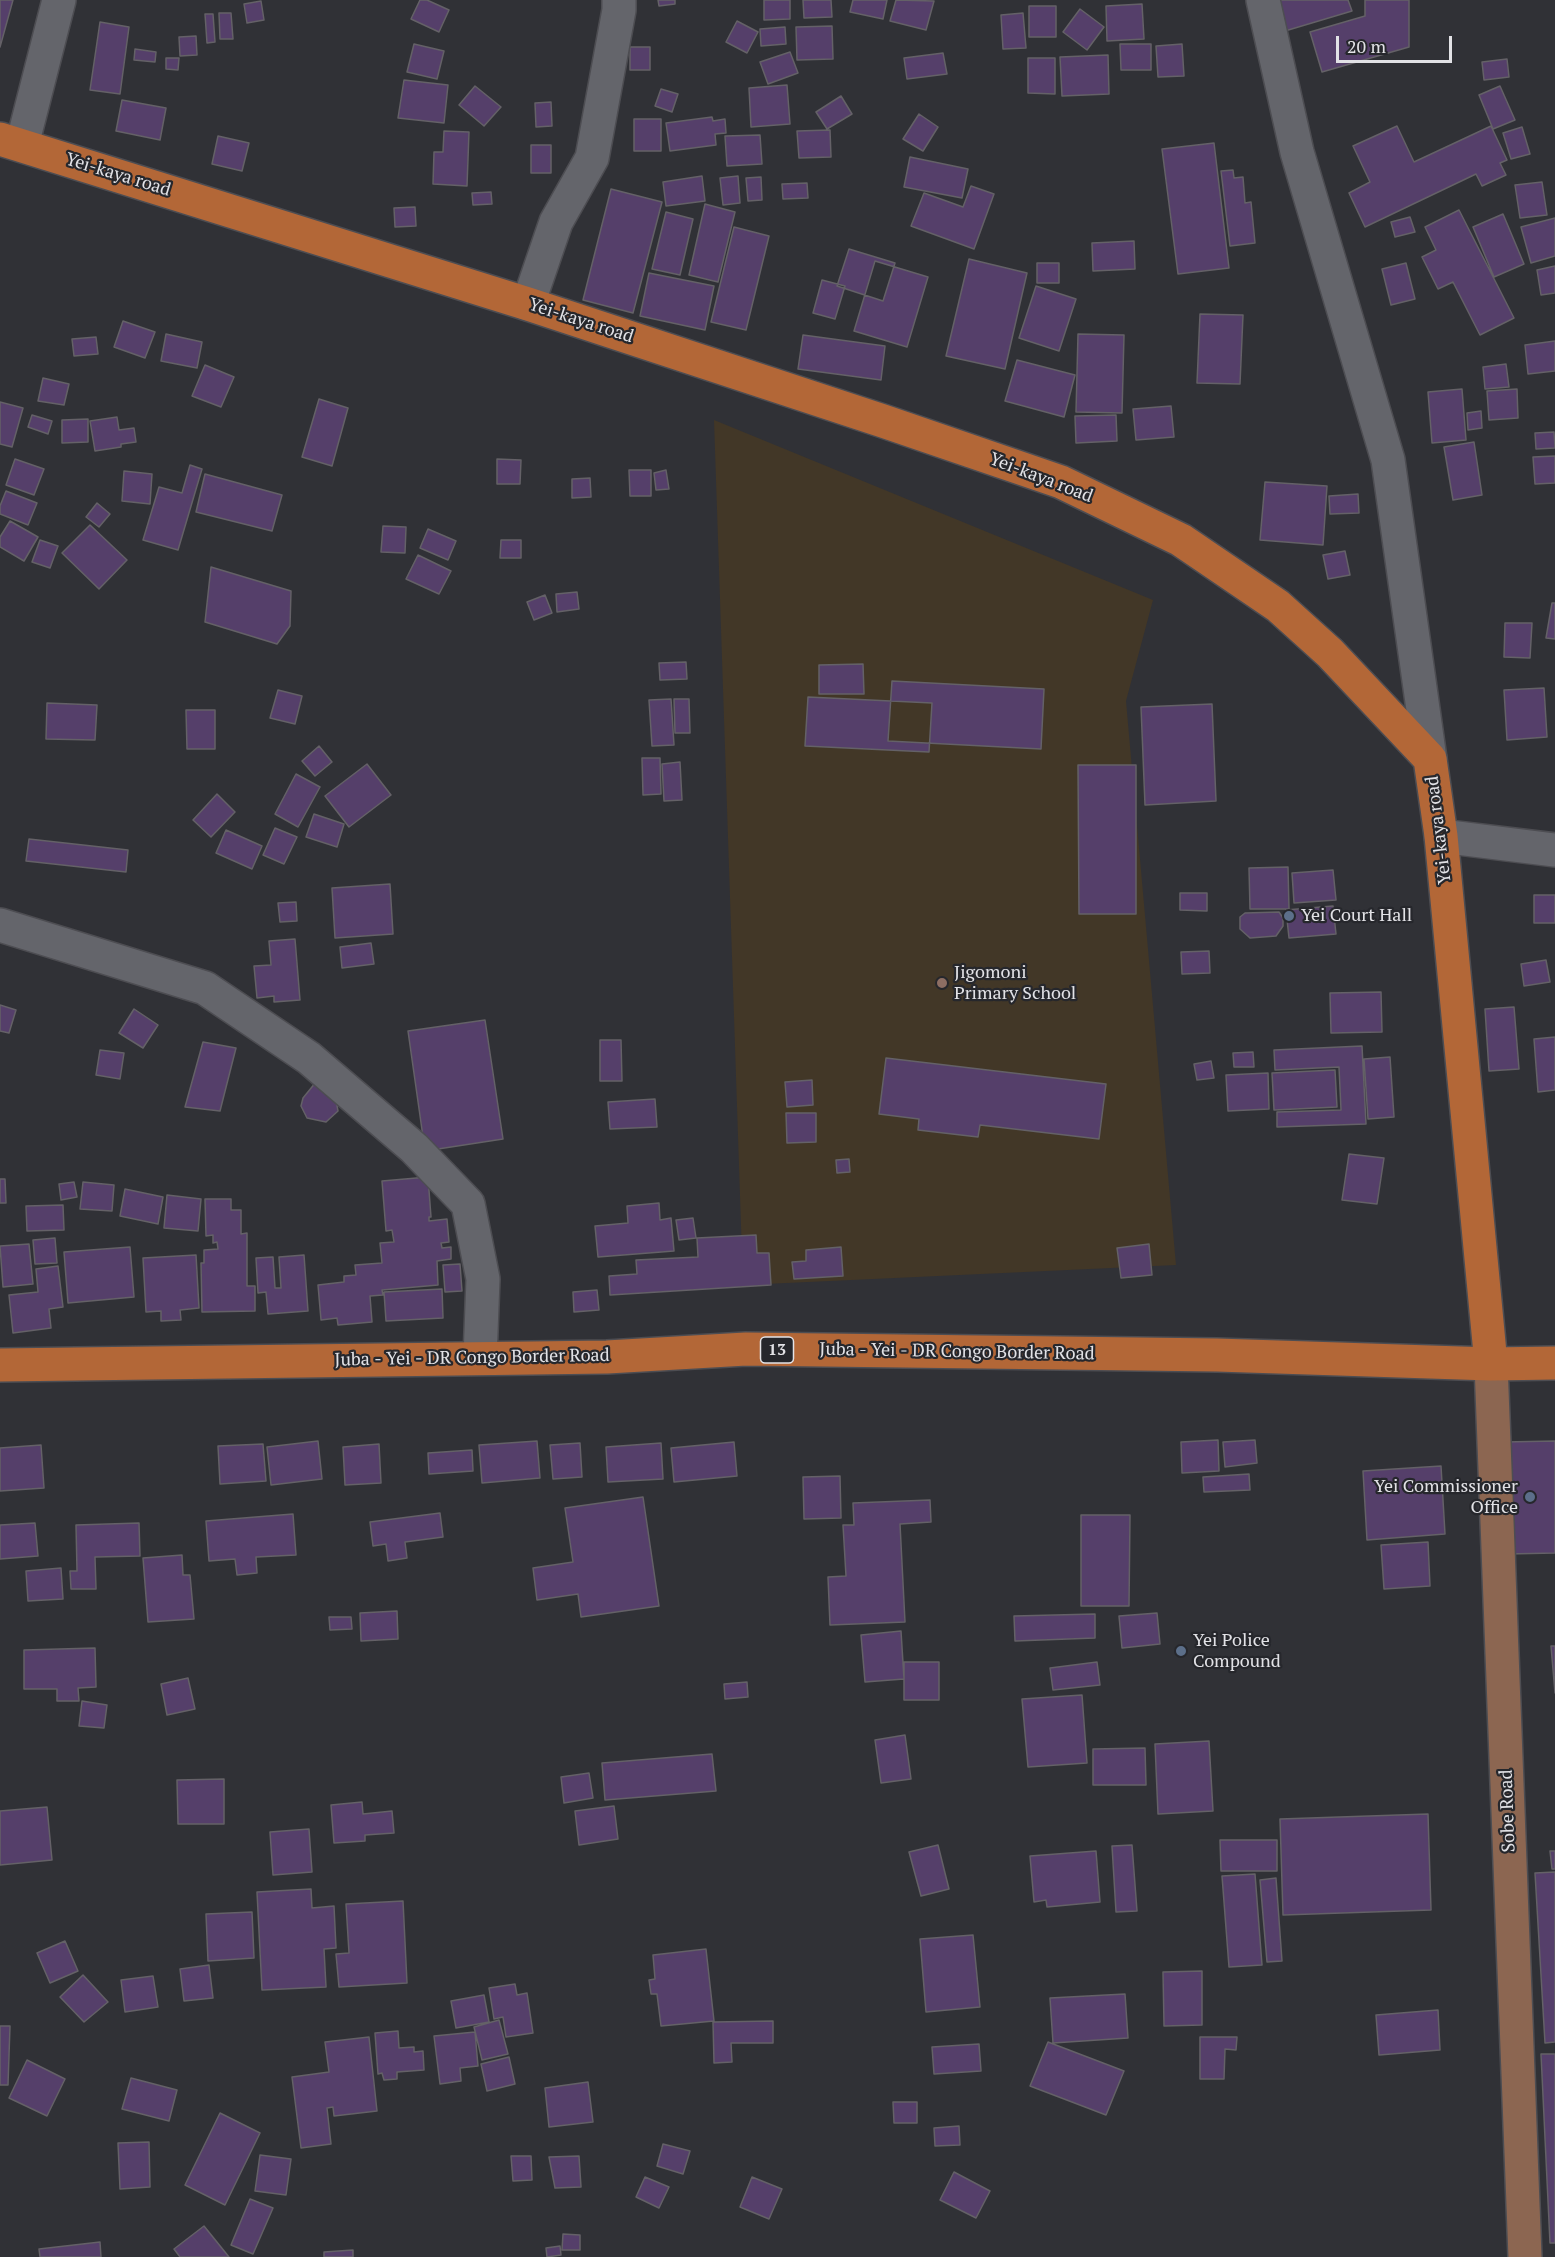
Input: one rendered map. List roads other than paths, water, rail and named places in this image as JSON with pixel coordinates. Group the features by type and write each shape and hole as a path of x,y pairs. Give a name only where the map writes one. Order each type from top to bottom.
{"main road":[{"name":"Yei-kaya road","path":"11,142 528,304 1060,482 1181,540 1278,606 1330,653 1430,759 1442,836 1491,1364"},
{"name":"Juba - Yei - DR Congo Border Road","path":"0,1365 607,1357 746,1349 1217,1355 1491,1364 1555,1363"}],"street":[{"path":"11,142 59,0"},
{"path":"528,304 556,222 592,158 619,0"},
{"path":"1263,0 1297,152 1388,460 1430,759"},
{"path":"1442,836 1555,850"},
{"path":"0,925 205,988 309,1058 414,1148 468,1204 483,1279 480,1358"},
{"name":"Sobe Road","path":"1491,1364 1525,2257"}],"place":[{"name":"Yei Court Hall","path":"1289,916"},
{"name":"Jigomoni Primary School","path":"942,983"},
{"name":"Yei Commissioner Office","path":"1530,1497"},
{"name":"Yei Police Compound","path":"1181,1651"}]}
